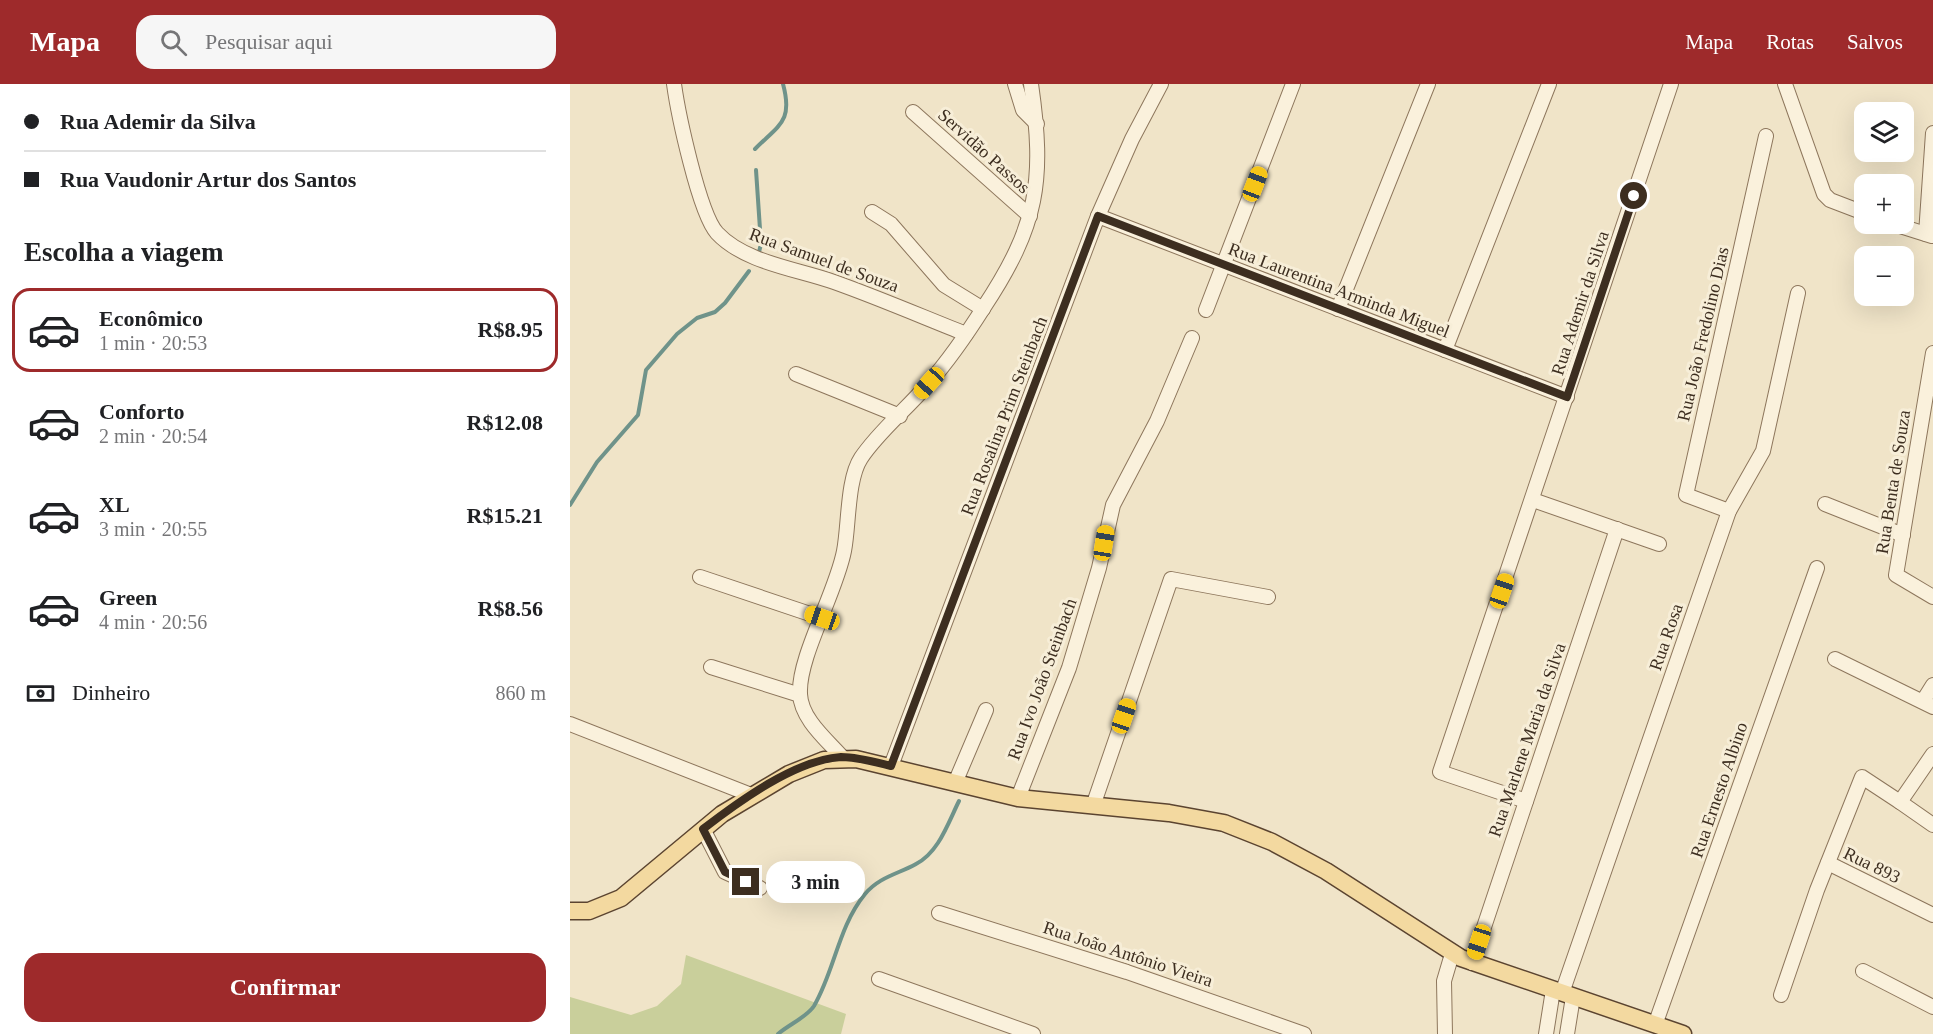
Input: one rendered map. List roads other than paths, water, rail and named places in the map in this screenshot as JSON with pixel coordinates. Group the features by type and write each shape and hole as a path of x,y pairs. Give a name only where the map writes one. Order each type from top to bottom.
{"main road":[{"path":"570,911 589,911 621,898 703,829 751,795 789,774 824,760 842,757 891,766 1018,798 1197,816 1253,834 1326,871 1452,954 1472,963 1683,1034"}],"street":[{"name":"Rua Samuel de Souza","path":"675,84 704,206 716,232 728,242 760,258 840,284 966,334"},
{"path":"1015,84 1023,111 1036,124"},
{"path":"842,757 808,718 800,695 802,673 843,554 858,465 966,334 1015,258 1030,216 1038,169 1031,84"},
{"name":"Rua Rosalina Prim Steinbach","path":"891,766 1098,216 1132,139 1161,84"},
{"path":"1206,310 1293,84"},
{"path":"1338,309 1428,84"},
{"path":"1445,350 1549,84"},
{"name":"Rua Ademir da Silva","path":"1526,801 1440,772 1671,84"},
{"path":"1785,84 1824,194 1830,200 1854,209"},
{"name":"Servidão Passos","path":"913,112 1030,216"},
{"path":"1914,231 1929,236 1933,133"},
{"name":"Rua João Fredolino Dias","path":"1729,511 1686,495 1766,136"},
{"path":"872,212 891,224 944,285 983,309"},
{"name":"Rua Laurentina Arminda Miguel","path":"1098,216 1567,397"},
{"name":"Rua Rosa","path":"1562,994 1729,511 1763,451 1798,293"},
{"name":"Rua Ivo João Steinbach","path":"1018,798 1069,668 1099,568 1113,505 1157,421 1192,338"},
{"name":"Rua Benta de Souza","path":"1933,353 1926,437 1896,575 1933,597"},
{"path":"796,374 900,416"},
{"path":"1533,500 1659,544"},
{"path":"1825,504 1903,535"},
{"name":"Rua Marlene Maria da Silva","path":"1472,963 1617,529"},
{"name":"Rua Ernesto Albino","path":"1655,1025 1817,568"},
{"path":"700,577 822,618"},
{"path":"1093,806 1171,579 1268,597"},
{"path":"1835,659 1928,704 1933,685"},
{"path":"711,667 800,695"},
{"path":"955,783 986,710"},
{"path":"570,724 751,795"},
{"path":"1900,802 1933,754"},
{"path":"1781,995 1802,930 1862,777 1933,825"},
{"path":"703,829 725,872 760,888"},
{"name":"Rua 893","path":"1828,863 1933,915"},
{"name":"Rua João Antônio Vieira","path":"939,913 1127,972 1304,1034"},
{"path":"1445,1034 1444,981 1452,954"},
{"path":"1863,971 1933,1007"},
{"path":"879,979 1033,1034"},
{"path":"1546,1034 1562,994"},
{"path":"1562,994 1567,1034"}],"waterway":[{"path":"755,149 782,121 786,106 783,84"},
{"path":"756,170 761,244 759,252"},
{"path":"570,505 597,462 638,415 646,370 677,334 697,318 715,312 725,303 749,271"},
{"path":"778,1034 807,1014 814,1006 849,920 865,894 889,876 924,859 937,845 959,801"}]}
